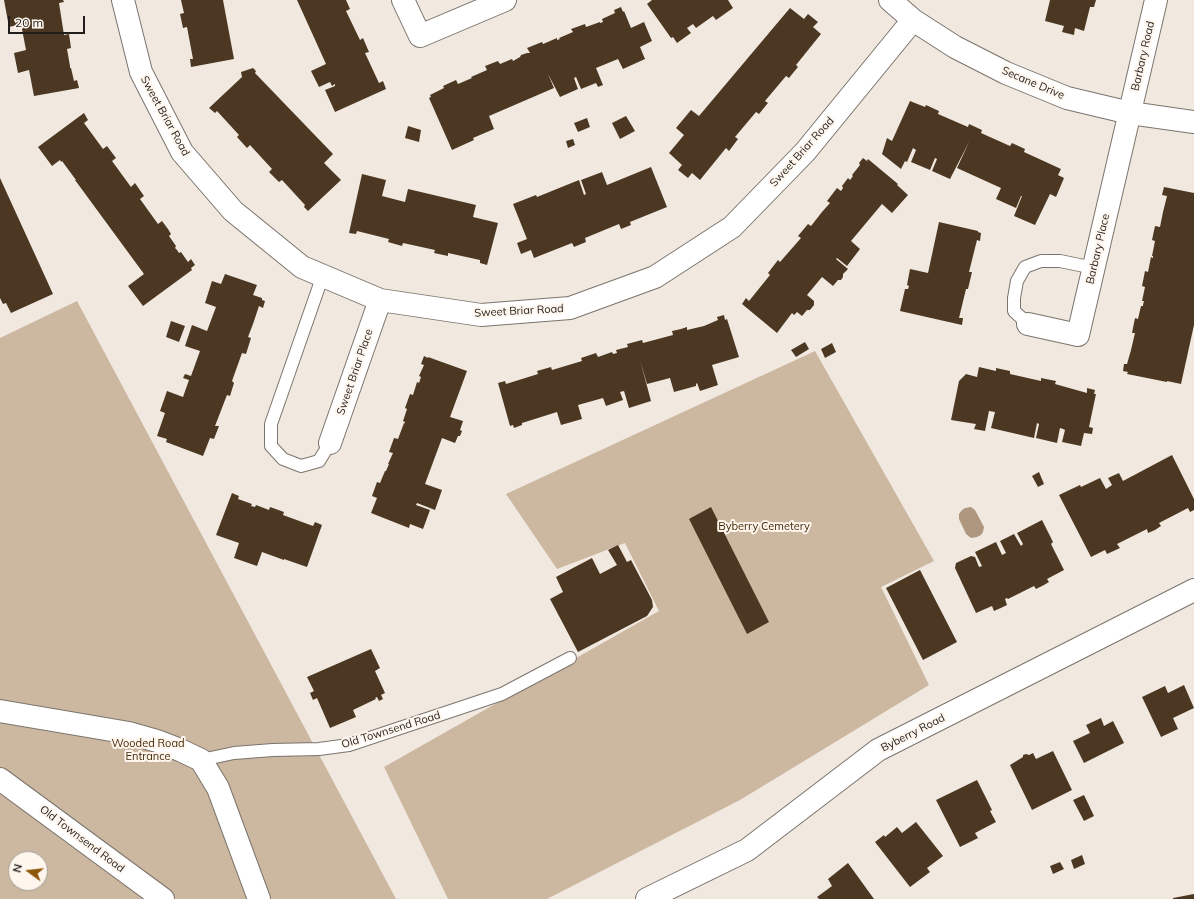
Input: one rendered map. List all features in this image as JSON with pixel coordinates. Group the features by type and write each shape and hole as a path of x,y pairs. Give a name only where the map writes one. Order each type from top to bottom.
{"street":[{"name":"Sweet Briar Road","path":"123,0 141,72 182,152 233,211 302,267 380,300 481,315 570,308 654,278 732,228 805,152 912,20"},
{"path":"403,0 420,36 505,0"},
{"name":"Secane Drive","path":"890,0 912,20 955,47 1006,73 1067,98 1130,113 1194,122"},
{"name":"Barbary Road","path":"1130,113 1156,0"},
{"name":"Barbary Place","path":"1028,324 1078,335 1130,113"},
{"name":"Sweet Briar Place","path":"330,443 380,300"},
{"name":"Byberry Road","path":"647,899 747,850 878,750 1194,590"},
{"path":"0,711 129,733 157,741 201,760 218,788 259,899"},
{"name":"Old Townsend Road","path":"0,779 163,899"}],"lane":[{"path":"1028,324 1014,311 1014,298 1017,281 1025,267 1041,261 1060,261 1094,268"},
{"path":"323,275 271,424 271,446 283,459 301,466 319,461 330,443"},
{"name":"Old Townsend Road","path":"201,760 234,753 318,749 349,745 502,694 570,658"}],"green space":[{"name":"Wooded Road Entrance","path":"77,301 396,899 0,899 0,338"},
{"name":"Byberry Cemetery","path":"815,351 934,561 881,587 929,685 740,800 547,899 448,899 384,767 659,611 625,543 557,569 506,494"}],"shaded area":[{"path":"971,507 975,510 984,527 981,535 971,538 966,534 959,519 959,514 965,508"}],"building":[{"path":"4,0 63,0 64,2 59,3 64,35 69,34 71,48 67,49 70,68 74,81 77,80 79,88 34,96 29,70 18,73 14,53 26,50 21,24 9,27"},
{"path":"181,0 223,0 234,59 191,67 190,59 193,59 187,27 183,28 180,14 184,13"},
{"path":"297,0 346,0 350,9 346,11 360,40 363,38 369,52 365,53 379,83 383,81 386,89 335,112 325,90 335,86 335,84 332,86 330,82 319,87 311,71 326,64"},
{"path":"652,0 728,0 733,8 716,20 713,16 696,28 693,24 687,28 691,33 677,43 673,37 671,38 647,4"},
{"path":"1050,0 1096,0 1094,7 1090,7 1084,31 1075,28 1074,35 1062,32 1064,26 1045,21"},
{"path":"621,7 631,28 644,22 652,41 640,47 645,59 623,69 618,59 596,68 603,85 598,87 596,83 581,89 576,77 574,78 578,89 560,97 548,74 554,88 489,116 494,129 473,138 474,140 452,150 429,98 431,97 430,95 444,88 443,86 456,80 458,84 472,78 471,77 487,70 485,66 498,61 500,64 512,59 513,61 521,55 530,53 527,48 542,42 543,44 557,38 557,40 560,39 559,38 573,32 571,29 585,24 586,27 603,22 602,19 615,13 614,10"},
{"path":"790,8 804,19 808,14 818,22 813,27 821,34 796,65 798,67 789,78 786,76 765,101 768,103 759,114 756,112 735,137 738,139 729,151 726,148 700,180 692,173 688,178 678,170 682,165 669,153 684,135 676,128 691,110 699,116"},
{"path":"253,68 256,71 255,73 333,154 324,163 341,180 308,211 304,207 305,205 282,180 279,182 269,172 272,169 250,145 247,148 237,137 239,135 217,111 215,113 209,108 242,77 241,72"},
{"path":"910,101 925,107 926,105 939,111 938,114 968,127 969,124 982,130 981,133 1010,146 1012,143 1025,149 1024,152 1061,169 1058,175 1064,178 1056,197 1050,194 1035,225 1014,216 1022,196 1016,208 996,199 1001,188 957,168 969,142 950,179 932,171 937,159 935,158 930,170 911,162 916,150 913,148 907,162 905,161 901,169 882,154 887,138 892,141"},
{"path":"84,113 88,120 84,123 103,149 107,146 116,158 112,161 131,187 135,183 144,196 140,199 158,224 162,221 168,229 171,234 169,236 176,246 175,248 179,253 181,252 188,262 191,259 195,265 191,268 192,270 143,306 128,286 144,274 62,161 61,162 60,160 52,166 38,147"},
{"path":"626,116 635,131 620,139 612,123"},
{"path":"587,118 590,127 578,132 574,123"},
{"path":"408,126 421,130 419,142 405,138"},
{"path":"573,139 575,145 568,148 566,141"},
{"path":"863,158 867,161 868,159 898,184 897,185 908,195 892,213 882,204 851,241 860,249 847,266 837,258 836,259 848,269 843,274 841,280 838,280 833,286 822,277 807,295 814,301 814,305 810,310 807,310 802,316 797,312 794,315 792,313 777,333 742,304 746,298 749,301 770,275 768,273 778,260 780,262 801,238 798,236 808,224 811,226 830,203 827,201 837,188 841,191 843,188 842,186 848,178 850,180 853,176 852,175 860,165 859,163"},
{"path":"651,167 667,207 630,222 631,225 621,229 619,224 585,238 586,242 574,247 572,243 534,258 531,250 521,254 517,243 527,239 513,204 536,195 537,197 579,180 584,195 586,194 581,180 602,172 607,185"},
{"path":"362,174 386,180 382,196 405,202 408,189 476,205 473,217 498,223 487,265 480,263 480,260 448,253 448,256 434,253 435,250 403,243 402,246 388,242 389,239 357,231 356,234 349,233"},
{"path":"0,178 53,294 11,313 6,303 3,304 0,298"},
{"path":"1164,187 1194,193 1194,325 1181,384 1127,374 1128,372 1123,371 1124,364 1127,364 1135,333 1132,333 1135,318 1138,319 1141,306 1143,306 1144,301 1142,301 1145,287 1142,286 1145,271 1148,272 1151,257 1153,258 1152,256 1155,241 1152,240 1155,226 1160,227 1167,196 1162,195"},
{"path":"939,222 981,233 980,241 977,240 969,272 972,272 959,318 963,318 962,325 900,311 905,289 908,289 909,286 907,285 910,269 928,273"},
{"path":"225,274 257,285 253,295 262,298 262,300 265,301 263,308 259,306 248,337 251,338 246,354 242,353 232,381 234,383 230,396 227,395 215,426 219,426 214,439 210,438 203,456 166,442 167,439 157,436 165,413 160,411 167,391 183,397 189,380 183,378 185,374 191,376 200,351 185,346 192,325 207,331 216,307 205,303 212,281 221,284"},
{"path":"724,315 725,320 727,319 739,357 712,365 718,385 700,391 697,383 696,386 674,392 670,378 647,384 640,360 651,401 629,408 624,391 620,392 623,400 606,406 603,398 578,405 582,419 561,425 557,412 522,423 522,425 514,428 513,425 510,426 498,383 505,381 506,384 538,374 537,371 551,367 552,370 582,361 581,358 596,353 598,357 612,352 613,354 617,353 616,350 628,347 627,344 642,340 643,343 673,335 672,331 687,327 687,330 704,326 718,320 717,317"},
{"path":"171,321 185,326 179,342 166,337"},
{"path":"805,342 809,349 796,357 791,350"},
{"path":"832,343 836,352 825,358 821,349"},
{"path":"424,356 467,371 450,417 463,421 460,430 462,431 455,443 442,438 425,484 442,490 435,510 417,503 416,505 430,510 423,529 410,524 409,528 371,513 377,498 372,496 377,482 380,483 389,464 393,453 389,452 394,438 398,439 405,422 403,421 407,409 405,408 410,394 413,395 417,382 419,383 421,377 419,376 424,365 421,364"},
{"path":"979,367 996,371 996,368 1010,371 1010,374 1041,381 1041,378 1056,381 1055,384 1087,393 1087,388 1095,390 1094,394 1096,394 1089,427 1093,428 1092,434 1084,433 1081,446 1062,442 1065,430 1060,428 1057,443 1036,438 1039,424 1037,423 1034,438 991,428 995,412 989,411 985,431 974,429 976,424 951,420 959,381 966,374 977,377"},
{"path":"1172,455 1194,499 1194,510 1190,512 1188,508 1159,523 1161,526 1155,530 1148,533 1147,529 1117,544 1120,548 1107,554 1105,550 1091,557 1059,495 1100,478 1106,489 1112,485 1108,478 1119,473 1123,481"},
{"path":"1039,472 1044,484 1038,487 1032,476"},
{"path":"232,493 239,496 238,499 252,504 251,506 255,507 256,505 269,510 270,507 284,512 283,515 313,526 315,522 322,525 307,567 262,552 257,566 234,558 239,543 216,535"},
{"path":"711,507 769,622 747,634 689,519"},
{"path":"1042,520 1053,542 1051,544 1064,570 1047,579 1049,582 1036,589 1034,586 1008,599 1005,599 1007,605 1003,607 994,611 992,606 976,613 955,568 956,563 971,556 975,557 979,567 982,566 975,552 996,542 1002,555 1006,553 1000,541 1014,534 1021,546 1023,544 1017,533"},
{"path":"618,545 627,562 631,560 652,600 653,607 647,616 578,652 550,599 563,592 556,577 592,558 600,574 617,565 608,550"},
{"path":"920,570 957,642 923,660 886,588"},
{"path":"371,649 380,668 375,671 385,693 381,695 383,699 379,701 377,697 375,698 376,699 353,710 356,717 330,728 317,698 313,700 310,693 314,691 307,677"},
{"path":"1184,685 1194,708 1173,718 1178,729 1161,737 1142,697 1165,686 1168,693"},
{"path":"1101,718 1104,726 1113,721 1124,743 1084,763 1073,741 1090,733 1086,725"},
{"path":"1053,751 1072,790 1032,810 1010,765 1026,754 1029,755 1033,753 1036,759"},
{"path":"977,780 992,810 990,811 996,822 975,833 978,838 960,847 936,800"},
{"path":"1084,795 1094,816 1084,821 1073,800"},
{"path":"916,822 943,856 927,868 930,872 910,887 875,842 884,835 885,837 897,827 902,833"},
{"path":"1082,855 1085,864 1074,869 1071,860"},
{"path":"1060,862 1064,869 1053,874 1050,866"},
{"path":"848,863 874,899 819,899 817,897 832,886 828,879"},
{"path":"1194,894 1194,899 1173,899 1173,898"}]}
